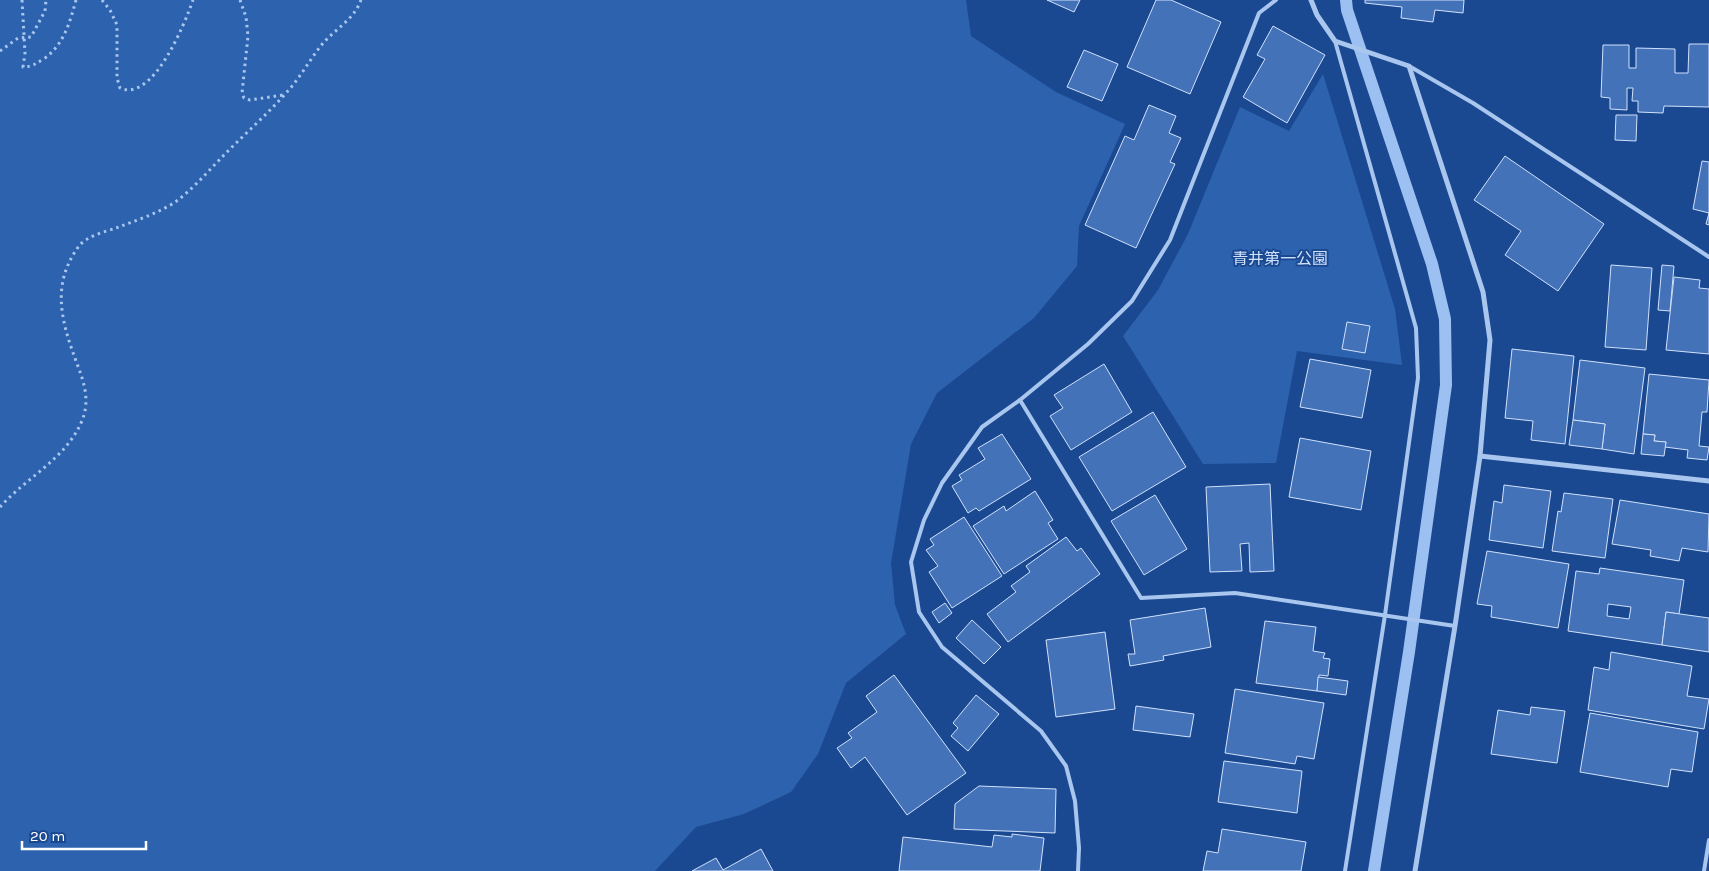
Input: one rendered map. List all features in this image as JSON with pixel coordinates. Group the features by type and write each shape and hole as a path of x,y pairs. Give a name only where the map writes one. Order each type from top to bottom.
{"street":[{"path":"1311,0 1317,15 1335,41 1409,66 1483,292 1490,340 1480,456 1456,626 1415,871"},
{"path":"1480,456 1709,481"}],"lane":[{"path":"1078,871 1079,848 1075,801 1066,766 1041,730 942,647 919,612 911,562 924,520 942,483 982,428 1020,400 1088,344 1132,301 1170,240 1259,12 1276,0"},
{"path":"1335,41 1416,328 1418,378 1385,615 1345,871"},
{"path":"1409,66 1473,103 1709,257"},
{"path":"1020,400 1140,598 1235,592 1456,626"},
{"path":"1704,871 1709,840"}],"path":[{"path":"22,0 25,53 23,67 30,67 53,52 63,39 76,0"},
{"path":"0,51 18,38 31,37 45,11 46,0"},
{"path":"102,0 110,10 117,25 117,78 120,88 126,91 136,88 150,78 162,65 179,36 193,0"},
{"path":"240,0 246,18 248,36 242,93 244,98 250,100 283,95"},
{"path":"0,506 10,495 57,456 70,441 86,410 87,396 68,337 62,312 61,290 64,271 80,244 93,236 149,215 178,200 294,84 323,44 358,9 361,0"}],"green space":[{"path":"0,0 966,0 971,36 1056,92 1125,124 1079,226 1077,266 1034,318 937,393 911,444 891,563 895,605 906,634 846,683 818,754 791,792 744,814 696,827 655,871 0,871"},
{"name":"青井第一公園","path":"1323,74 1395,309 1402,365 1297,351 1276,463 1203,464 1123,336 1158,290 1188,234 1240,107 1289,131"}],"building":[{"path":"1047,0 1080,0 1074,12"},
{"path":"1156,0 1171,0 1221,22 1190,94 1127,67"},
{"path":"1365,0 1464,0 1463,13 1435,10 1433,22 1401,18 1402,7 1365,3"},
{"path":"1273,26 1325,55 1287,123 1243,97 1265,59 1257,55"},
{"path":"1689,44 1709,44 1709,107 1664,106 1663,113 1638,112 1638,101 1632,101 1633,88 1627,88 1627,110 1610,109 1610,98 1601,97 1603,45 1629,45 1629,68 1636,68 1636,48 1675,49 1675,73 1688,73"},
{"path":"1084,50 1118,64 1102,101 1067,87"},
{"path":"1149,105 1176,116 1169,133 1181,138 1170,162 1175,164 1136,248 1085,225 1125,136 1134,140"},
{"path":"1616,115 1637,115 1636,141 1615,140"},
{"path":"1505,156 1604,224 1558,291 1505,255 1521,231 1474,200"},
{"path":"1702,161 1709,162 1709,213 1693,209"},
{"path":"1709,213 1709,225 1706,224"},
{"path":"1611,265 1652,268 1646,350 1605,347"},
{"path":"1662,265 1674,266 1670,311 1658,310"},
{"path":"1674,277 1700,280 1699,288 1709,289 1709,354 1666,350"},
{"path":"1347,322 1370,326 1365,353 1342,349"},
{"path":"1512,349 1574,356 1565,444 1531,440 1533,421 1505,418"},
{"path":"1310,359 1371,370 1362,418 1300,407"},
{"path":"1580,360 1645,368 1634,454 1602,449 1605,424 1573,420"},
{"path":"1104,364 1132,412 1071,450 1050,416 1063,408 1054,395"},
{"path":"1649,374 1709,380 1707,412 1702,412 1699,446 1709,447 1707,460 1687,458 1688,450 1665,447 1666,442 1654,441 1655,435 1643,434"},
{"path":"1153,412 1186,467 1112,511 1079,457"},
{"path":"1573,420 1605,424 1602,449 1569,445"},
{"path":"1002,434 1031,479 979,511 976,508 968,513 952,486 962,480 959,475 985,459 978,448"},
{"path":"1643,434 1655,435 1654,441 1666,442 1664,456 1641,454"},
{"path":"1300,438 1371,451 1361,510 1289,497"},
{"path":"1270,484 1274,571 1250,572 1249,543 1240,544 1242,571 1210,572 1206,487"},
{"path":"1504,485 1551,491 1543,548 1489,540 1494,501 1502,503"},
{"path":"1035,491 1053,520 1048,523 1058,539 1004,574 973,526 1004,506 1006,511"},
{"path":"1564,493 1613,499 1605,558 1552,551 1558,511 1561,512"},
{"path":"1155,495 1187,549 1144,575 1111,521"},
{"path":"1620,500 1709,514 1708,552 1682,548 1679,561 1650,556 1651,550 1612,544"},
{"path":"964,517 1002,576 952,608 929,572 938,566 926,550 934,545 930,539"},
{"path":"1066,537 1077,551 1081,548 1100,574 1008,642 987,614 1016,592 1011,586 1030,572 1026,566"},
{"path":"1487,551 1569,564 1558,628 1491,617 1492,606 1477,604"},
{"path":"1600,568 1684,580 1679,614 1666,612 1662,645 1568,631 1576,571 1599,574","holes":["1608,604 1631,607 1629,619 1607,616"]},
{"path":"945,603 952,613 939,623 932,612"},
{"path":"1205,608 1211,647 1163,656 1164,660 1130,666 1128,654 1135,654 1130,620"},
{"path":"1666,612 1709,618 1709,652 1662,645"},
{"path":"972,620 1001,647 984,664 956,638"},
{"path":"1265,621 1316,627 1313,651 1325,653 1323,658 1330,659 1328,676 1319,675 1317,691 1256,683"},
{"path":"1105,632 1115,709 1056,717 1046,640"},
{"path":"1611,652 1692,666 1687,696 1709,699 1704,729 1588,710 1594,667 1609,670"},
{"path":"894,675 966,773 907,815 865,757 851,768 837,748 852,738 848,733 877,712 866,696"},
{"path":"1318,677 1348,681 1346,695 1317,691"},
{"path":"1235,689 1324,703 1314,759 1297,756 1295,764 1225,753"},
{"path":"976,695 999,714 968,751 951,736 958,728 953,723"},
{"path":"1136,706 1194,714 1190,737 1133,730"},
{"path":"1531,707 1565,711 1557,763 1491,754 1498,710 1530,715"},
{"path":"1590,713 1698,732 1692,772 1671,769 1668,787 1580,772"},
{"path":"1224,761 1302,771 1297,813 1218,802"},
{"path":"979,786 1056,789 1055,833 954,829 955,804"},
{"path":"1222,829 1306,842 1301,871 1203,871 1207,851 1218,853"},
{"path":"1012,834 1044,838 1040,871 899,871 903,837 992,847 994,835 1012,837"},
{"path":"761,849 773,871 692,871 716,858 723,870"}],"waterway":[{"path":"1346,0 1347,10 1432,264 1445,319 1446,385 1409,652 1374,871"}]}
